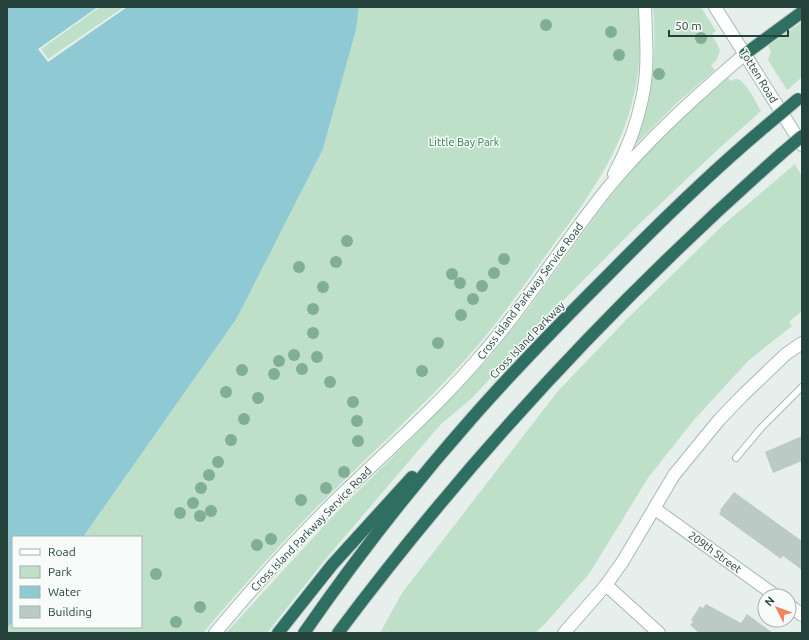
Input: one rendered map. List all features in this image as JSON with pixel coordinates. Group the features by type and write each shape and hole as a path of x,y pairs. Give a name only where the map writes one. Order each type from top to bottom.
{"highway":[{"path":"745,54 802,12"},
{"name":"Cross Island Parkway","path":"304,633 348,571 397,507 491,396 570,312 652,230 716,170 800,97"},
{"path":"338,633 419,528 513,420 571,357 671,256 802,136"},
{"path":"278,633 352,542 410,479 491,396"}],"street":[{"path":"596,203 621,162 642,100 645,79 645,7"},
{"name":"Totten Road","path":"715,7 802,146"},
{"name":"Cross Island Parkway Service Road","path":"215,633 288,550 328,508 435,405 477,360 512,317 596,203 626,168 680,111 745,54"},
{"path":"564,633 606,585 623,561 674,475 719,420 753,385 786,354 802,342"},
{"name":"209th Street","path":"655,509 765,588"},
{"path":"606,585 659,633"}],"lane":[{"path":"736,458 761,428 802,387"}],"green space":[{"path":"98,7 127,7 48,62 38,49"},
{"name":"Little Bay Park","path":"359,7 639,7 640,42 638,73 632,102 624,129 599,179 584,203 519,293 476,347 427,400 297,528 203,633 7,633 7,628 12,622 12,628 142,628 142,536 84,536 237,318 323,149 356,30"},
{"path":"653,7 701,7 716,31 712,34 720,50 717,60 711,65 715,70 679,101 634,146 651,89 654,63"},
{"path":"802,22 802,77 787,90 768,60 771,51 768,46"},
{"path":"728,78 731,81 737,79 744,83 761,111 634,229 543,321 472,398 440,425 324,561 267,633 226,633 332,517 421,429 490,357 531,305 602,207 637,164 683,117"},
{"path":"795,164 802,176 802,311 789,322 792,326 748,361 693,421 648,478 589,574 544,625 535,633 380,633 402,593 558,391 625,321 722,226"}],"water":[{"path":"7,7 98,7 39,49 48,61 127,7 359,7 356,30 323,149 237,318 84,536 12,536 12,622 7,628"}],"pier":[{"path":"100,7 41,49 48,59 124,7 127,7 48,62 38,49"}],"building":[{"path":"802,436 802,461 773,473 765,452"},
{"path":"734,492 802,541 802,570 783,556 781,559 719,514 721,511 720,510"},
{"path":"706,604 741,623 747,614 757,621 757,628 766,628 773,633 699,633 690,625 693,622 691,620 700,606 703,608"}]}
